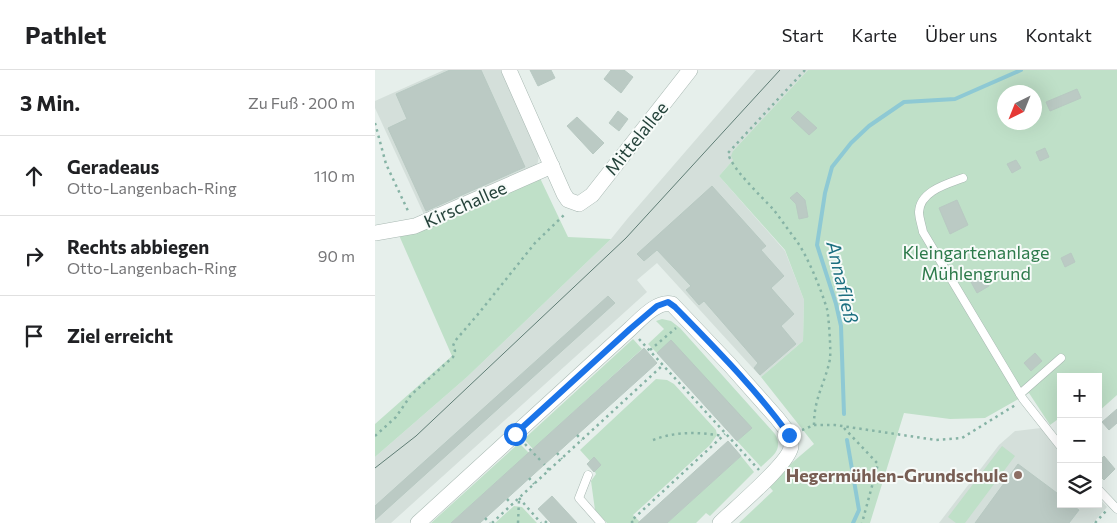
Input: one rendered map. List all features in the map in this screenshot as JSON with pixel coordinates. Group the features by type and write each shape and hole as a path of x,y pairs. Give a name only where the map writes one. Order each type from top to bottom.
{"street":[{"path":"509,70 568,200 579,204"},
{"name":"Mittelallee","path":"579,204 591,194 690,70"},
{"name":"Kirschallee","path":"375,233 415,226 552,166"},
{"path":"417,523 630,329 657,306 668,302 688,320 777,418 789,435 791,447 784,462 719,523"}],"lane":[{"path":"963,178 934,189 924,200 919,212 923,232 1021,397 1057,442"},
{"path":"1021,397 1061,358"},
{"path":"588,475 579,498 601,523"},
{"path":"1102,493 1117,509"}],"path":[{"path":"805,70 729,153 729,158 763,200 773,209 797,242 808,261 827,311 830,358 816,399 814,425"},
{"path":"375,123 386,164 415,226"},
{"path":"375,436 396,416 411,395 453,357 455,341 535,243 562,215 579,204"},
{"path":"650,351 672,331 688,320"},
{"path":"630,329 685,386 767,478"},
{"path":"485,518 491,523 663,365"},
{"path":"642,376 646,381"},
{"path":"621,396 625,400"},
{"path":"789,435 814,425 843,426 936,440 962,438 1021,397"},
{"path":"599,415 603,420"},
{"path":"843,426 878,464 862,523"},
{"path":"653,440 681,432 725,433"},
{"path":"631,522 725,433"},
{"path":"515,434 540,460"},
{"path":"577,435 582,440"},
{"path":"711,447 716,452"},
{"path":"557,453 562,459"},
{"path":"544,464 549,470"},
{"path":"690,467 694,472"},
{"path":"529,478 534,484"},
{"path":"667,488 672,492"},
{"path":"519,498 519,523"},
{"path":"519,498 541,523"},
{"path":"507,499 512,504"},
{"path":"649,505 653,510"},
{"path":"545,523 548,520"}],"shaded area":[{"path":"444,70 501,70 539,153 538,162 532,171 426,219 375,108 375,101"},
{"path":"756,70 808,70 733,151 733,160 719,176 785,251 804,300 803,341 761,377 657,263 637,280 647,292 391,523 375,523 375,457 467,377 611,239"},
{"name":"Hegermühlen-Grundschule","path":"1041,428 1057,447 1057,508 1102,508 1102,501 1107,507 1093,523 939,523 999,445 1015,431"}],"green space":[{"name":"Kleingartenanlage Mühlengrund","path":"808,70 1117,70 1117,395 1102,408 1102,373 1057,373 1057,420 1050,425 1029,393 985,418 950,419 904,413 870,523 739,523 773,491 767,484 814,444 761,377 803,341 804,300 785,250 719,176 733,160 731,156 733,151"},
{"path":"539,176 568,237 611,239 467,377 375,457 375,424 452,356 398,233"},
{"path":"662,319 671,321 680,328 775,434 778,444 776,452 761,467 737,441 751,428 671,341 657,353 648,344 664,329 656,321"},
{"path":"633,339 642,349 533,449 524,439"},
{"path":"656,379 667,380 674,384 716,430 717,435 710,445 633,515 641,523 607,523 595,510 591,481 596,474 590,461 580,450"},
{"path":"519,443 529,453 451,523 431,523"},
{"path":"1002,446 1015,456 965,523 956,523 948,517"},
{"path":"741,456 754,472 710,516 706,513 696,523 667,523"},
{"path":"514,506 522,507 537,523 495,523"}],"building":[{"path":"450,70 481,70 525,167 426,211 388,128 407,119 396,94"},
{"path":"530,70 551,70 555,78 538,86"},
{"path":"611,70 624,70 633,77 621,93 604,79"},
{"path":"1077,89 1081,98 1050,111 1046,102"},
{"path":"618,111 628,119 619,131 609,123"},
{"path":"798,111 817,128 809,135 791,118"},
{"path":"577,117 604,143 593,154 567,126"},
{"path":"1045,148 1049,157 1040,161 1036,152"},
{"path":"1016,160 1021,168 1012,173 1007,164"},
{"path":"712,186 766,246 761,250 784,276 771,288 794,314 781,326 796,344 760,375 754,368 758,363 704,301 699,305 686,290 691,286 657,250 644,261 637,254"},
{"path":"797,192 805,200 808,217 799,219 796,204 790,198"},
{"path":"957,200 968,225 950,234 939,208"},
{"path":"1071,253 1075,262 1065,267 1061,258"},
{"path":"983,274 989,286 977,293 971,282"},
{"path":"608,296 615,303 375,520 375,506"},
{"path":"671,340 752,428 737,441 657,353"},
{"path":"644,348 657,363 480,523 451,523"},
{"path":"1035,353 1042,361 1031,371 1024,363"},
{"path":"1117,409 1117,423 1109,430 1102,422"},
{"path":"728,441 741,456 667,523 638,523"},
{"path":"1104,456 1115,469 1104,480 1102,478 1102,458"},
{"path":"594,457 601,465 594,472 587,464"},
{"path":"1018,464 1057,493 1057,508 1076,508 1079,510 1069,523 975,523"},
{"path":"552,496 577,523 551,523 538,509"}],"waterway":[{"name":"Annafließ","path":"844,414 841,326 817,245 825,193 832,167 851,143 869,126 904,102 955,99 1021,70"},
{"name":"Annafließ","path":"847,440 859,510 853,523"}],"tram line":[{"path":"375,468 416,436 626,238 780,70"}],"place":[{"name":"Hegermühlen-Grundschule","path":"1018,475"}],"route":[{"path":"515,434 630,329 657,306 668,302 730,365 777,418 789,435"}]}
